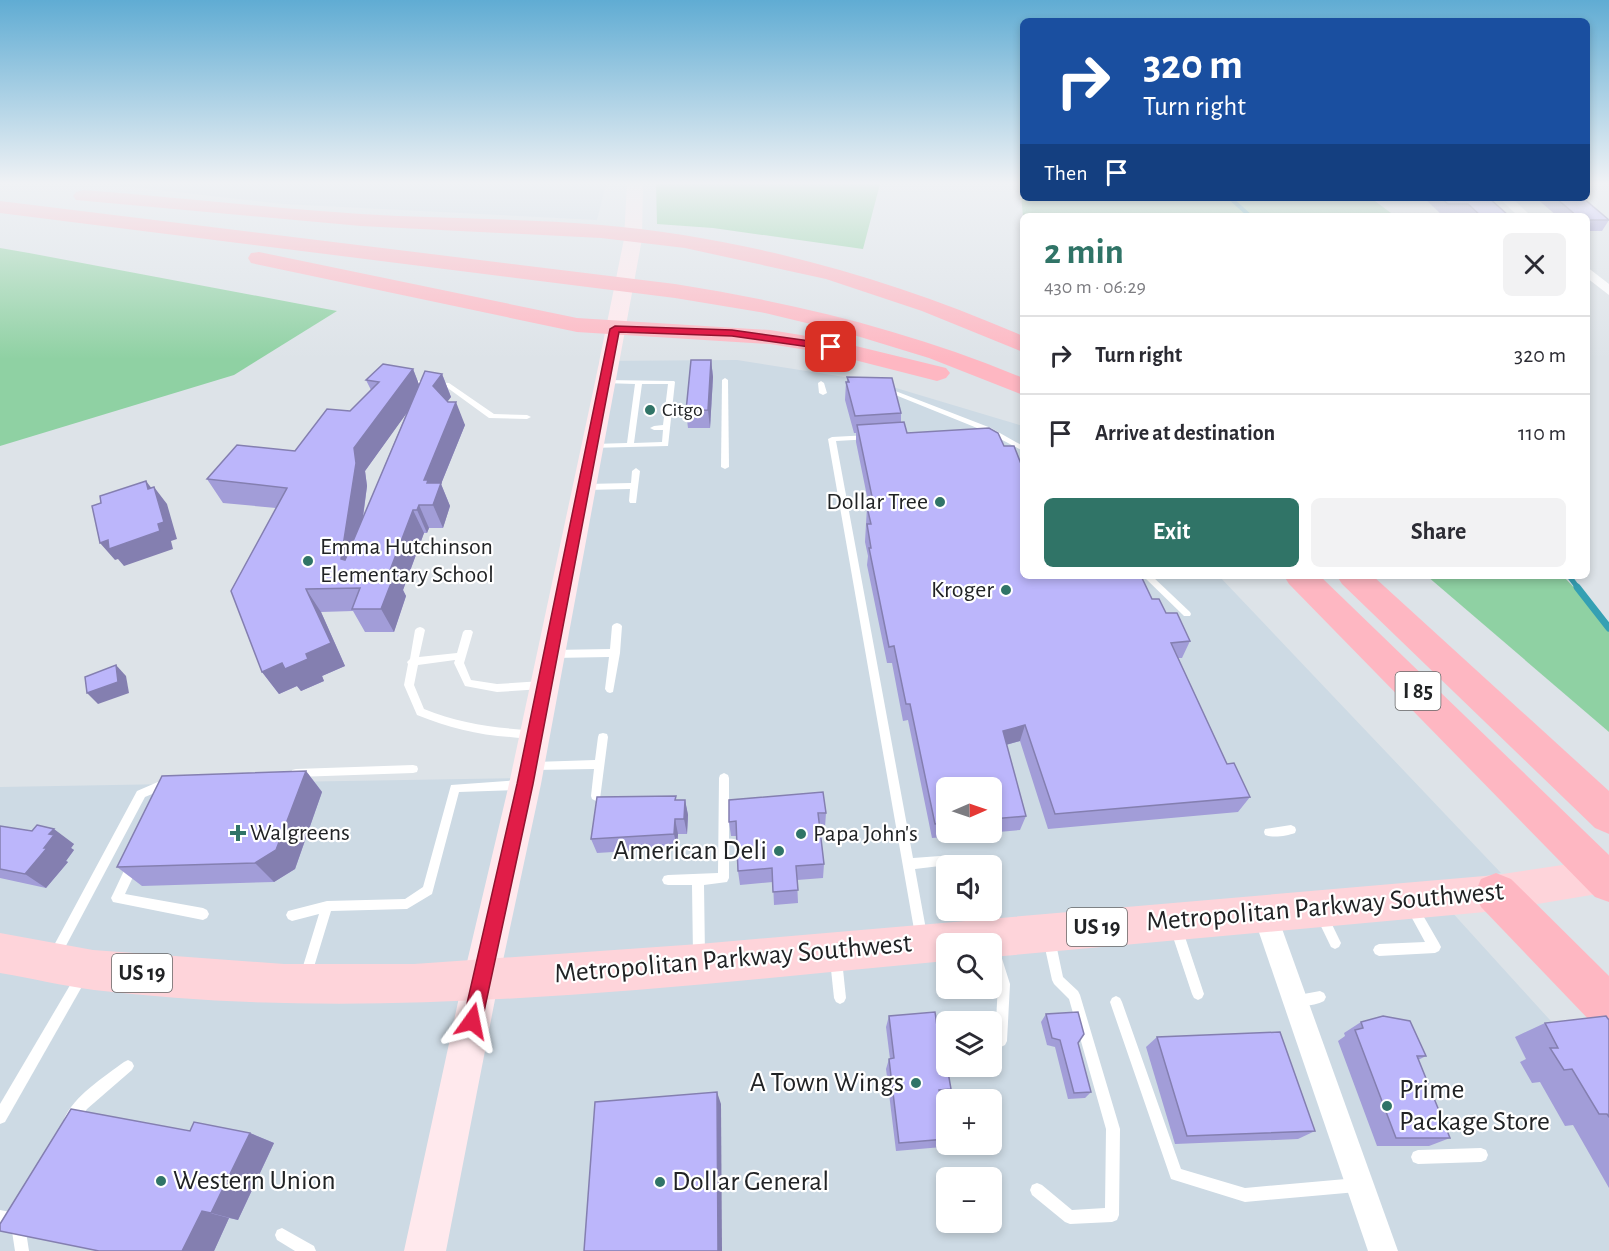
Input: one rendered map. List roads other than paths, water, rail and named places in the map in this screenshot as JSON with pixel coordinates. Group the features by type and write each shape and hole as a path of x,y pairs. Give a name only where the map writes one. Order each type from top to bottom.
{"highway":[{"path":"191,242 576,325 615,329 732,333 804,342 956,378 1020,403"},
{"path":"318,242 675,282 872,330 945,354 1020,386"},
{"path":"375,242 572,270"},
{"path":"680,242 778,260 855,281 940,310 1020,344"},
{"path":"675,282 726,280 860,307 965,340 1020,361"},
{"name":"I 85","path":"1303,579 1609,883"},
{"name":"I 85","path":"1356,579 1598,805"},
{"path":"1497,892 1609,1008"}],"main road":[{"path":"425,1251 481,980 527,775 631,242"},
{"name":"Metropolitan Parkway Southwest","path":"1002,940 1048,932 1497,892 1562,884 1609,874"},
{"name":"Metropolitan Parkway Southwest","path":"0,953 69,965 304,984 414,984 699,964 936,943"}],"street":[{"path":"1590,274 1609,291"},
{"path":"1264,912 1308,999 1360,1184 1383,1251"}],"lane":[{"path":"725,380 725,467"},
{"path":"402,381 447,384 492,416 527,417"},
{"path":"591,446 665,444 672,382 604,382"},
{"path":"630,445 637,416 639,382"},
{"path":"821,383 823,393"},
{"path":"879,389 889,389 988,430 1020,447"},
{"path":"659,393 670,393"},
{"path":"657,405 669,405"},
{"path":"656,416 668,415"},
{"path":"654,428 667,427"},
{"path":"966,432 988,430"},
{"path":"877,436 832,436 908,864 936,955"},
{"path":"633,501 636,471"},
{"path":"584,487 635,486"},
{"path":"1150,579 1187,614"},
{"path":"610,689 618,626"},
{"path":"420,630 409,685 420,712 440,722 492,733 535,734"},
{"path":"468,632 459,663 468,683 497,688 544,685"},
{"path":"551,654 615,653"},
{"path":"412,662 461,656"},
{"path":"596,791 603,737"},
{"path":"292,915 327,906 407,904 428,890 455,788 600,764"},
{"path":"288,773 413,769"},
{"path":"668,880 723,878 724,778"},
{"path":"0,1117 69,965 141,794 175,780 164,801"},
{"path":"1269,832 1291,830"},
{"path":"138,855 117,898 203,914"},
{"path":"908,864 936,861"},
{"path":"698,880 699,964"},
{"path":"1379,951 1434,947 1408,900"},
{"path":"304,984 327,906"},
{"path":"1318,907 1335,943"},
{"path":"1174,920 1198,994"},
{"path":"1037,1190 1070,1217 1112,1215 1113,1129 1074,995 1058,980 1048,932"},
{"path":"835,952 840,998"},
{"path":"1002,978 1004,984 1002,1022"},
{"path":"1116,1002 1176,1174 1245,1195 1360,1184"},
{"path":"62,1130 82,1104 128,1066"},
{"path":"1418,1157 1481,1155"},
{"path":"0,1217 19,1214 22,1251"},
{"path":"282,1235 309,1251"}],"waterway":[{"path":"1571,579 1578,588"},
{"path":"1577,587 1609,628"}],"place":[{"name":"Citgo","path":"650,410"},
{"name":"Dollar Tree","path":"940,502"},
{"name":"Emma Hutchinson Elementary School","path":"308,561"},
{"name":"Kroger","path":"1006,590"},
{"name":"Walgreens","path":"238,833"},
{"name":"Papa John's","path":"801,834"},
{"name":"American Deli","path":"779,851"},
{"name":"A Town Wings","path":"916,1083"},
{"name":"Prime Package Store","path":"1387,1106"},
{"name":"Western Union","path":"161,1181"},
{"name":"Dollar General","path":"660,1182"}]}
